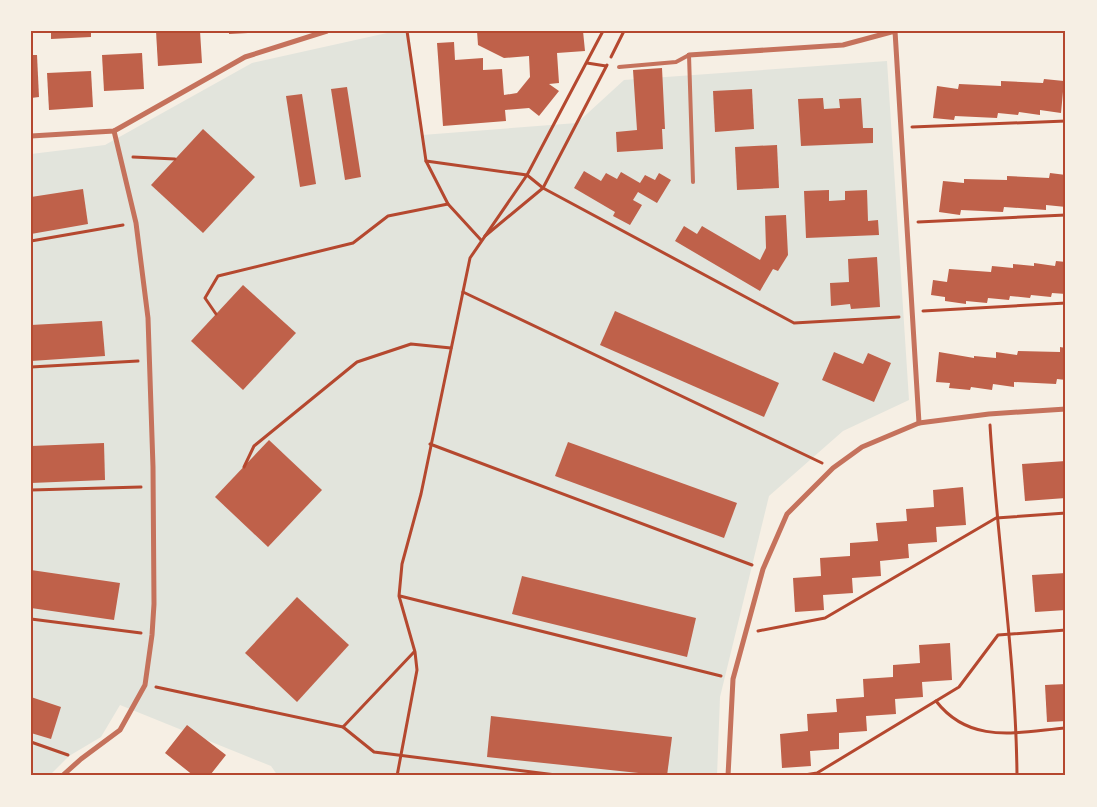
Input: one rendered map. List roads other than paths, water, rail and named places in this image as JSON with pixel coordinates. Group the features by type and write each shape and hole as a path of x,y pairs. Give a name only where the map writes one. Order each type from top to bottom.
{"street":[{"path":"31,136 114,132 245,57 327,31"},
{"path":"689,54 843,44 896,31 919,423"},
{"path":"62,776 81,759 120,730 145,685 152,635 154,604 151,361 136,223 114,132"},
{"path":"728,776 733,679 763,569 787,514 833,468 862,447 919,423 989,414 1066,409"}],"lane":[{"path":"619,68 676,62 689,54 693,182"}]}
